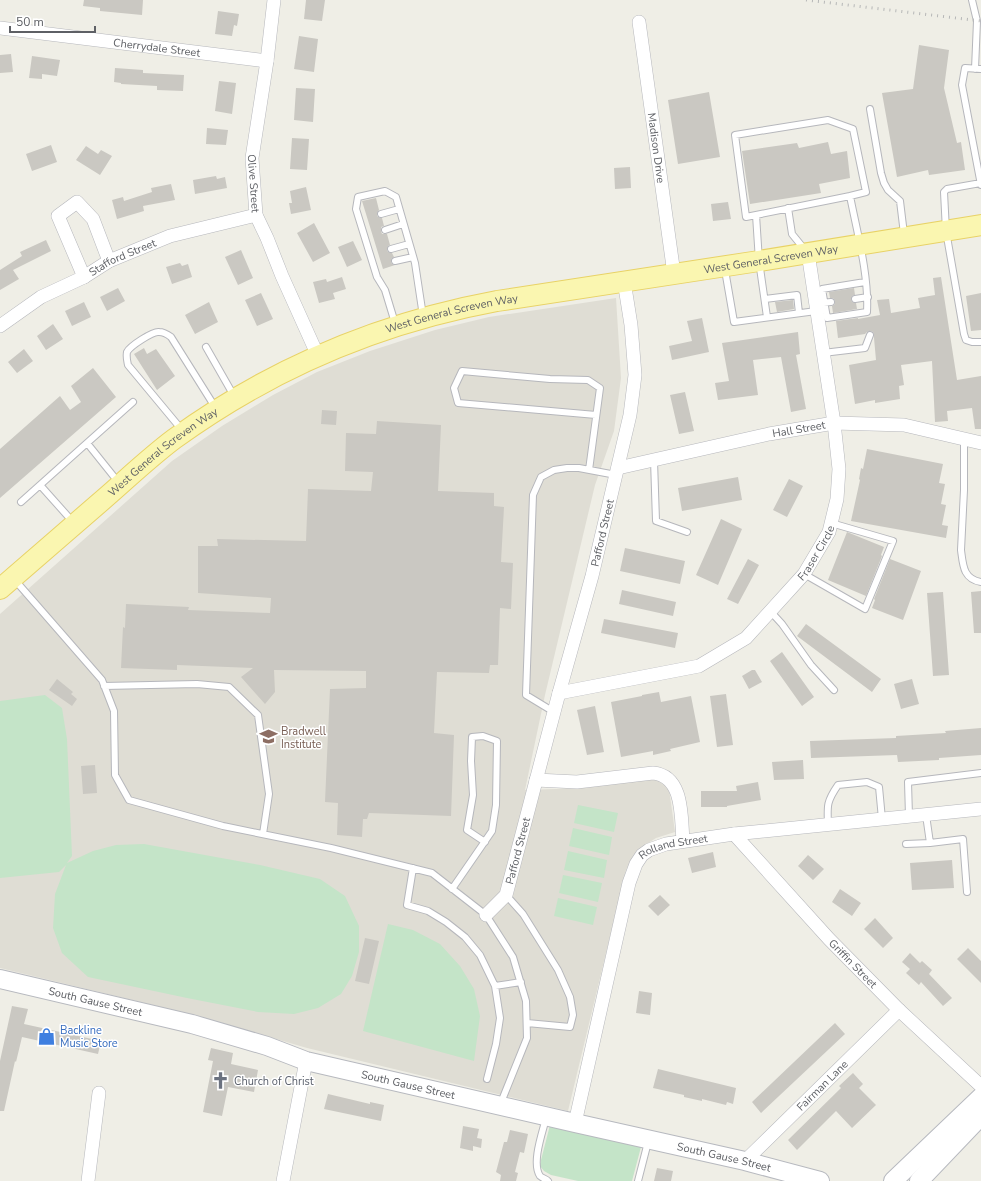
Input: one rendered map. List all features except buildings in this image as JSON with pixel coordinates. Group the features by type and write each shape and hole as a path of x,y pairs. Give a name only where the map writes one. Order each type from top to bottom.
{"main road":[{"name":"West General Screven Way","path":"6,584 120,484 184,432 216,410 278,375 354,341 423,317 497,300 981,226"}],"street":[{"name":"Olive Street","path":"274,0 267,61 252,158 256,215 318,356"},
{"name":"Madison Drive","path":"639,22 674,274"},
{"name":"Cherrydale Street","path":"0,28 267,61"},
{"path":"84,277 58,216 77,202 93,219 109,261"},
{"name":"Stafford Street","path":"0,326 41,297 84,277 109,261 170,236 256,215"},
{"name":"Fraser Circle","path":"559,693 700,666 746,638 804,574 829,532 837,499 839,469 834,423 823,353 819,306 808,253"},
{"name":"Pafford Street","path":"486,916 506,895 559,693 592,576 630,415 635,375 631,325 624,281"},
{"name":"Hall Street","path":"617,471 654,460 762,436 834,423 904,425 981,443"},
{"path":"536,780 577,782 653,773 660,774 671,781 676,788 683,841"},
{"name":"Rolland Street","path":"575,1123 629,883 636,864 642,855 648,850 666,844 734,834 981,809"},
{"name":"Griffin Street","path":"734,834 829,939 899,1010 981,1086"},
{"name":"South Gause Street","path":"0,979 192,1024 267,1046 306,1061 575,1123 745,1160 816,1180"},
{"name":"Fairman Lane","path":"745,1160 899,1010"},
{"path":"283,1181 306,1061"},
{"path":"88,1181 99,1093"},
{"path":"893,1181 981,1097"},
{"path":"918,1181 981,1116"}],"lane":[{"path":"972,0 977,21 978,69 965,68 962,85 981,184 947,189 944,192 946,231 964,334 966,340 981,342"},
{"path":"870,109 881,173 888,190 900,201 905,238"},
{"path":"828,120 853,129 866,192 788,208 746,217 735,135 828,120"},
{"path":"396,326 385,290 377,276 356,209 358,196 385,191 396,197 413,257 423,317"},
{"path":"850,196 860,245 868,297 867,314 827,318 819,306 822,289 865,282"},
{"path":"788,208 792,234 808,253"},
{"path":"380,214 399,209"},
{"path":"756,215 759,261 767,317"},
{"path":"360,219 367,217"},
{"path":"385,230 403,224"},
{"path":"365,236 372,234"},
{"path":"391,249 409,244"},
{"path":"370,255 378,253"},
{"path":"395,261 413,257"},
{"path":"374,267 382,265"},
{"path":"725,266 734,322 799,313 831,302"},
{"path":"765,299 797,295 799,313"},
{"path":"855,299 868,297"},
{"path":"184,432 128,365 126,357 128,350 144,338 158,331 166,333 171,337 216,410"},
{"path":"823,353 865,348 870,335"},
{"path":"206,347 236,398"},
{"path":"588,470 600,388 588,380 550,379 462,371 454,388 458,403 596,415"},
{"path":"21,502 133,402"},
{"path":"964,439 965,461 961,550 962,559 969,577 973,581 981,582"},
{"path":"87,443 120,484"},
{"path":"654,460 656,521 687,532"},
{"path":"554,712 526,694 533,495 541,477 554,470 579,468 588,470 617,471"},
{"path":"40,485 75,524"},
{"path":"804,574 865,609 893,541 831,523"},
{"path":"6,584 102,680 114,711 116,775 129,800 223,826 331,848 432,873 486,916 514,957 526,1001 527,1038 500,1105"},
{"path":"771,612 782,624 811,665 834,690"},
{"path":"104,686 197,684 229,687 258,715 269,794 262,834"},
{"path":"452,889 485,842 492,832 496,805 496,741 483,736 472,738 471,761 473,795 467,830 485,842"},
{"path":"909,816 908,782 981,773"},
{"path":"828,824 827,805 832,794 838,785 853,783 868,782 879,787 882,819"},
{"path":"926,815 930,843"},
{"path":"906,844 963,839 967,892"},
{"path":"413,868 407,905 428,911 446,922 465,937 480,955 495,986 500,1018 496,1044 487,1079"},
{"path":"506,895 523,914 558,970 570,997 573,1015 570,1027 527,1023"},
{"path":"495,986 521,982"},
{"path":"547,1116 537,1155 537,1167 540,1176 548,1181"},
{"path":"638,1181 649,1139"}],"shaded area":[{"name":"Bradwell Institute","path":"616,298 621,378 614,431 595,485 545,695 525,790 584,788 645,779 660,780 669,789 675,832 656,838 642,847 633,856 626,870 568,1111 307,1048 194,1015 0,968 0,614 172,461 222,426 273,395 317,372 370,351 435,330 489,317"}],"green space":[{"path":"45,695 62,708 67,739 72,856 67,863 93,851 116,845 144,844 260,865 320,879 345,896 359,926 359,952 352,976 341,994 318,1008 294,1014 258,1012 88,977 62,953 53,928 55,894 66,865 59,872 0,878 0,701"},
{"path":"578,805 618,813 614,832 574,823"},
{"path":"573,828 612,837 609,855 569,846"},
{"path":"568,851 607,860 604,878 564,870"},
{"path":"563,875 602,883 598,902 559,893"},
{"path":"558,898 597,907 593,925 554,916"},
{"path":"388,924 413,930 440,944 460,966 474,989 480,1016 474,1061 363,1031"},
{"path":"550,1125 641,1147 632,1181 578,1181 551,1175 544,1171 540,1166"}],"railway":[{"path":"806,0 981,21"}],"place":[{"name":"Bradwell Institute","path":"268,737"},
{"name":"Backline Music Store","path":"47,1036"},
{"name":"Church of Christ","path":"221,1081"}]}
